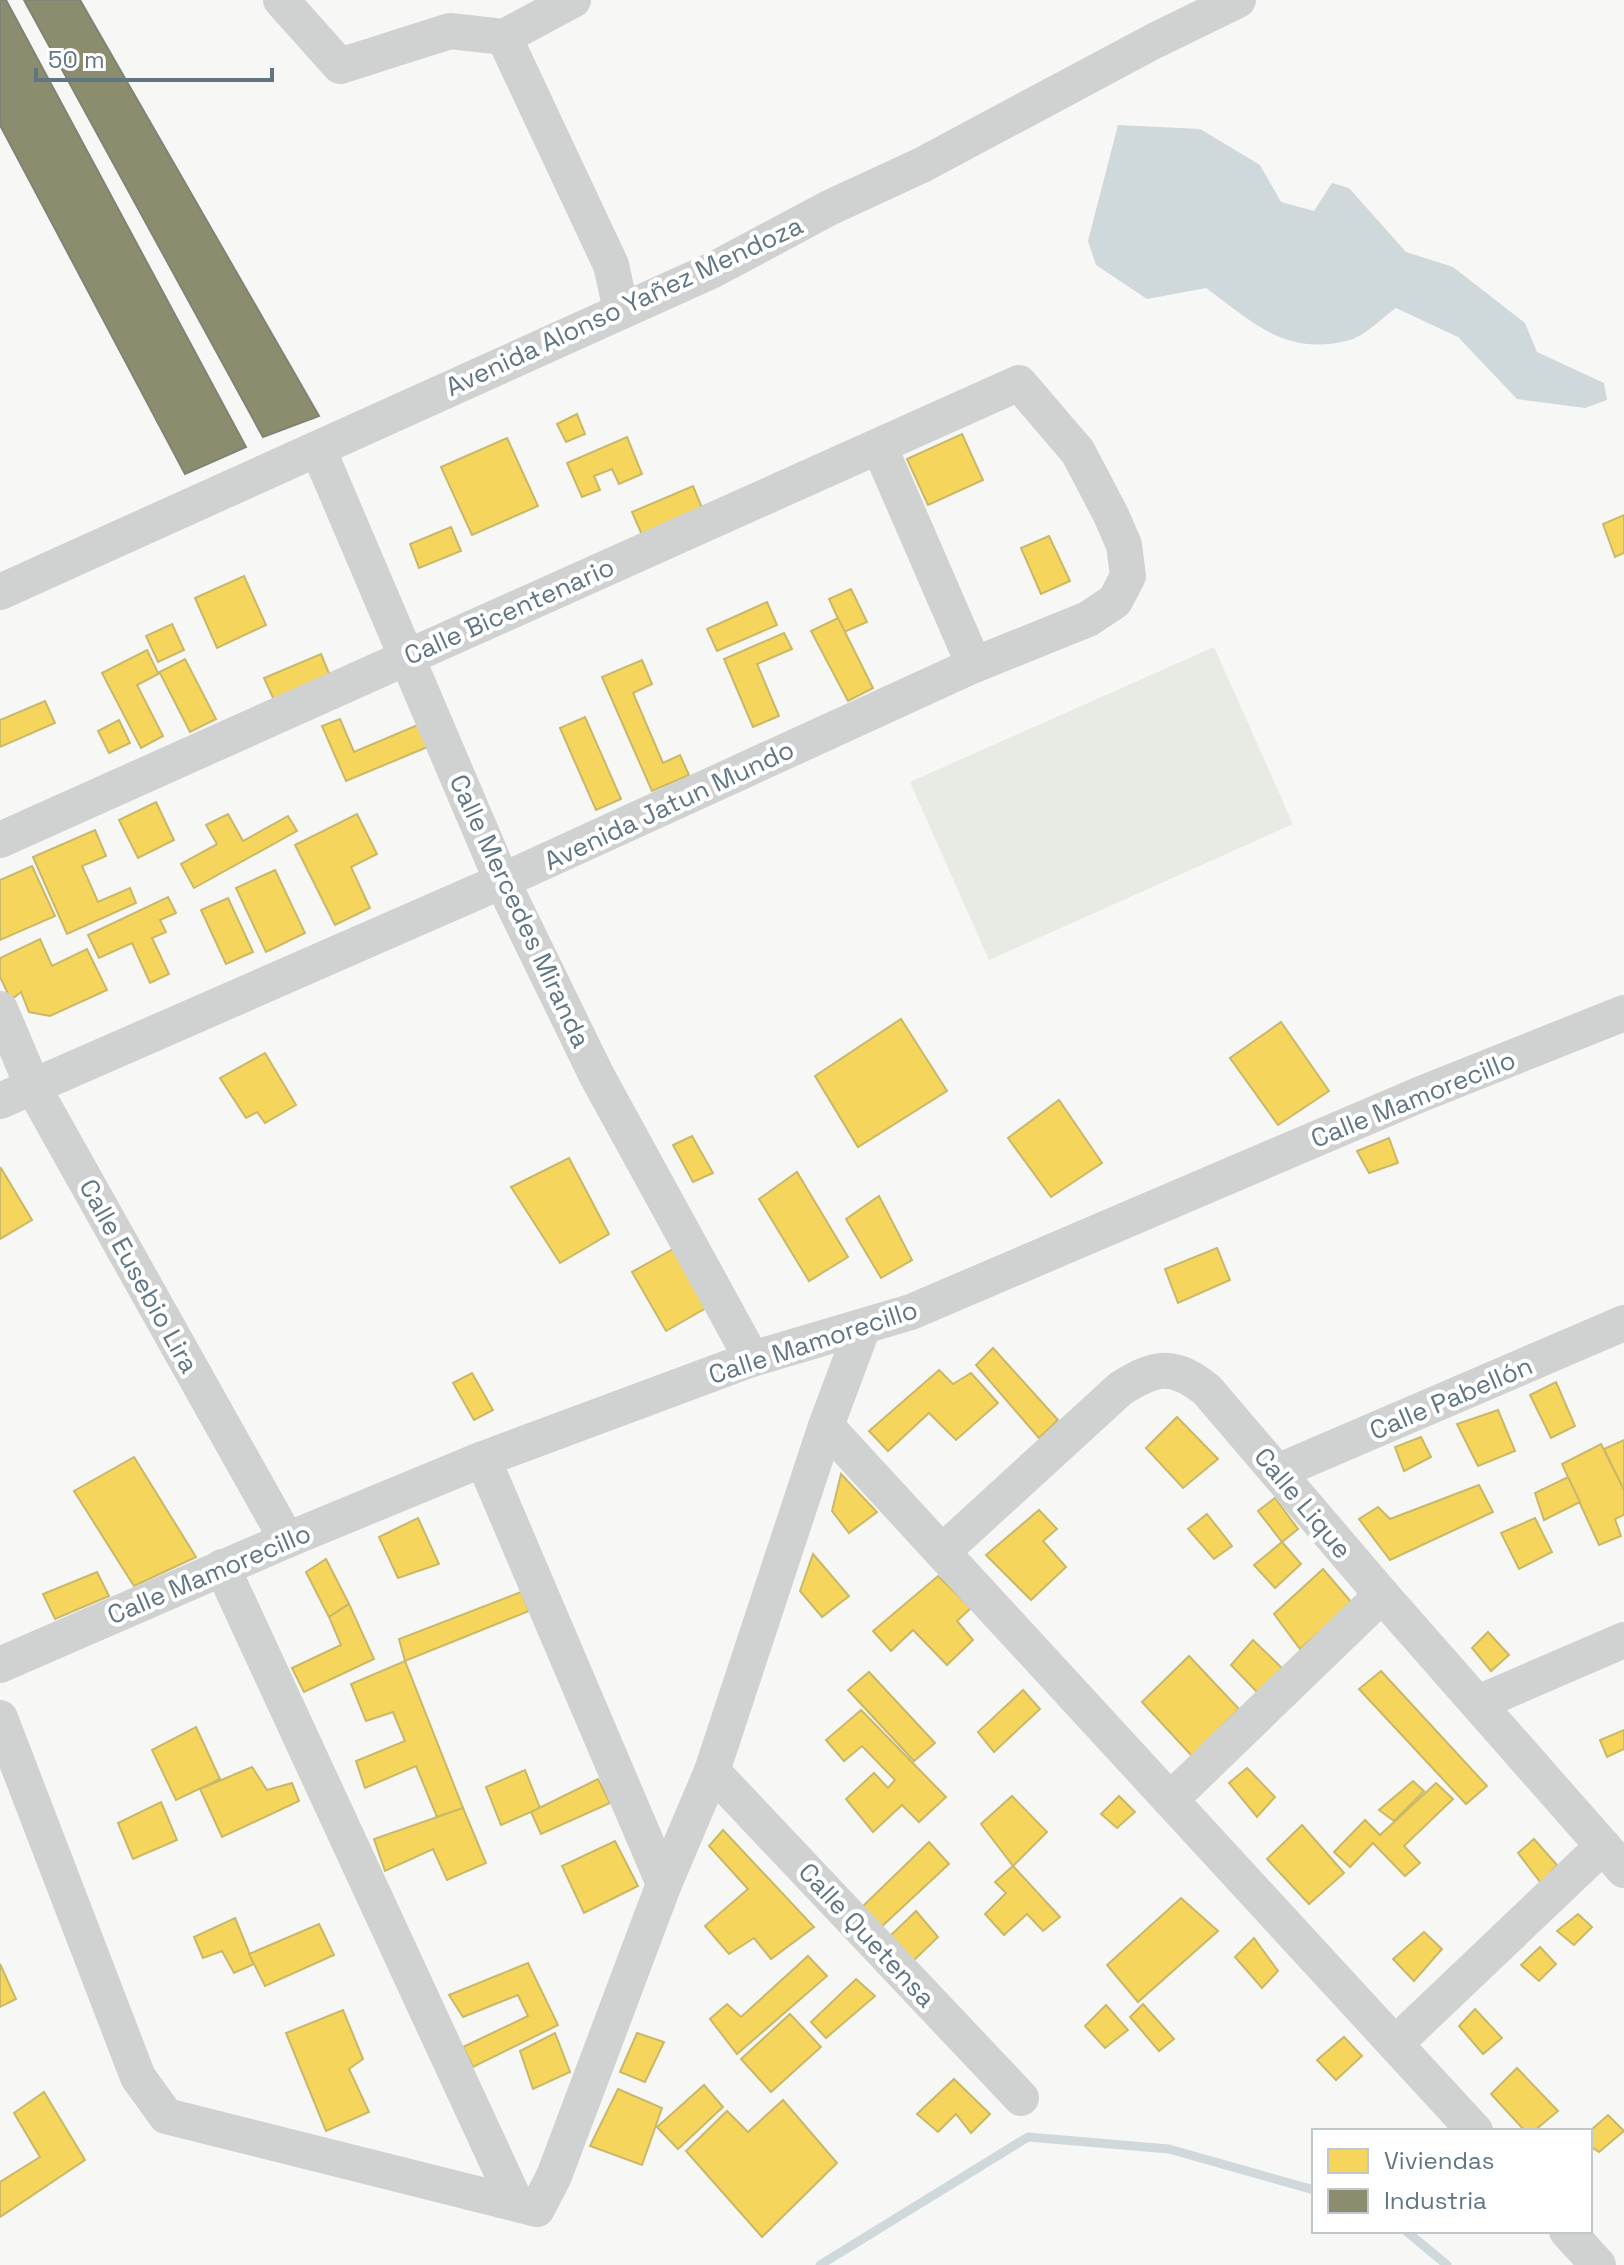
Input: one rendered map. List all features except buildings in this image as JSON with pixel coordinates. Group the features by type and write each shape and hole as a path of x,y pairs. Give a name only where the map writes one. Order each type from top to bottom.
{"street":[{"path":"281,0 340,66 450,31 504,37 573,0"},
{"name":"Avenida Alonso Yañez Mendoza","path":"0,592 713,270 1238,0"},
{"path":"504,37 611,265 621,310"},
{"name":"Calle Bicentenario","path":"0,840 1019,383 1078,452 1111,515 1124,545 1128,576 1115,601"},
{"path":"879,446 974,665"},
{"name":"Calle Mercedes Miranda","path":"318,449 502,881 597,1076 752,1359"},
{"name":"Avenida Jatun Mundo","path":"0,1101 502,881 974,665 1088,619 1115,601"},
{"name":"Calle Eusebio Lira","path":"0,1009 33,1087 287,1540"},
{"name":"Calle Mamorecillo","path":"0,1665 222,1567 483,1459 752,1359 911,1312 1421,1094 1624,1013"},
{"name":"Calle Pabellón","path":"1277,1472 1624,1323"},
{"path":"0,1718 138,2077 166,2116 537,2209 554,2176 664,1884 712,1771 826,1426 863,1327"},
{"name":"Calle Lique","path":"942,1552 1120,1389 1141,1375 1165,1370 1188,1374 1207,1390 1382,1595 1614,1858"},
{"path":"826,1426 1473,2129"},
{"path":"483,1459 664,1884"},
{"path":"222,1567 516,2203"},
{"path":"1170,1800 1382,1595"},
{"path":"1478,1703 1624,1640"},
{"name":"Calle Quetensa","path":"712,1771 1021,2098"},
{"path":"1395,2044 1614,1858"},
{"path":"1569,2233 1598,2265"}],"shaded area":[{"path":"1118,125 1200,129 1260,165 1281,202 1314,211 1332,183 1349,188 1406,252 1453,267 1525,323 1537,352 1604,383 1607,400 1585,408 1517,399 1458,337 1396,308 1356,338 1327,344 1307,344 1272,334 1206,288 1147,299 1096,265 1088,241"},
{"path":"1214,647 1293,824 989,960 910,782"}],"waterway":[{"path":"820,2265 1028,2137 1169,2149 1312,2189"},
{"path":"1408,2233 1447,2265"}]}
